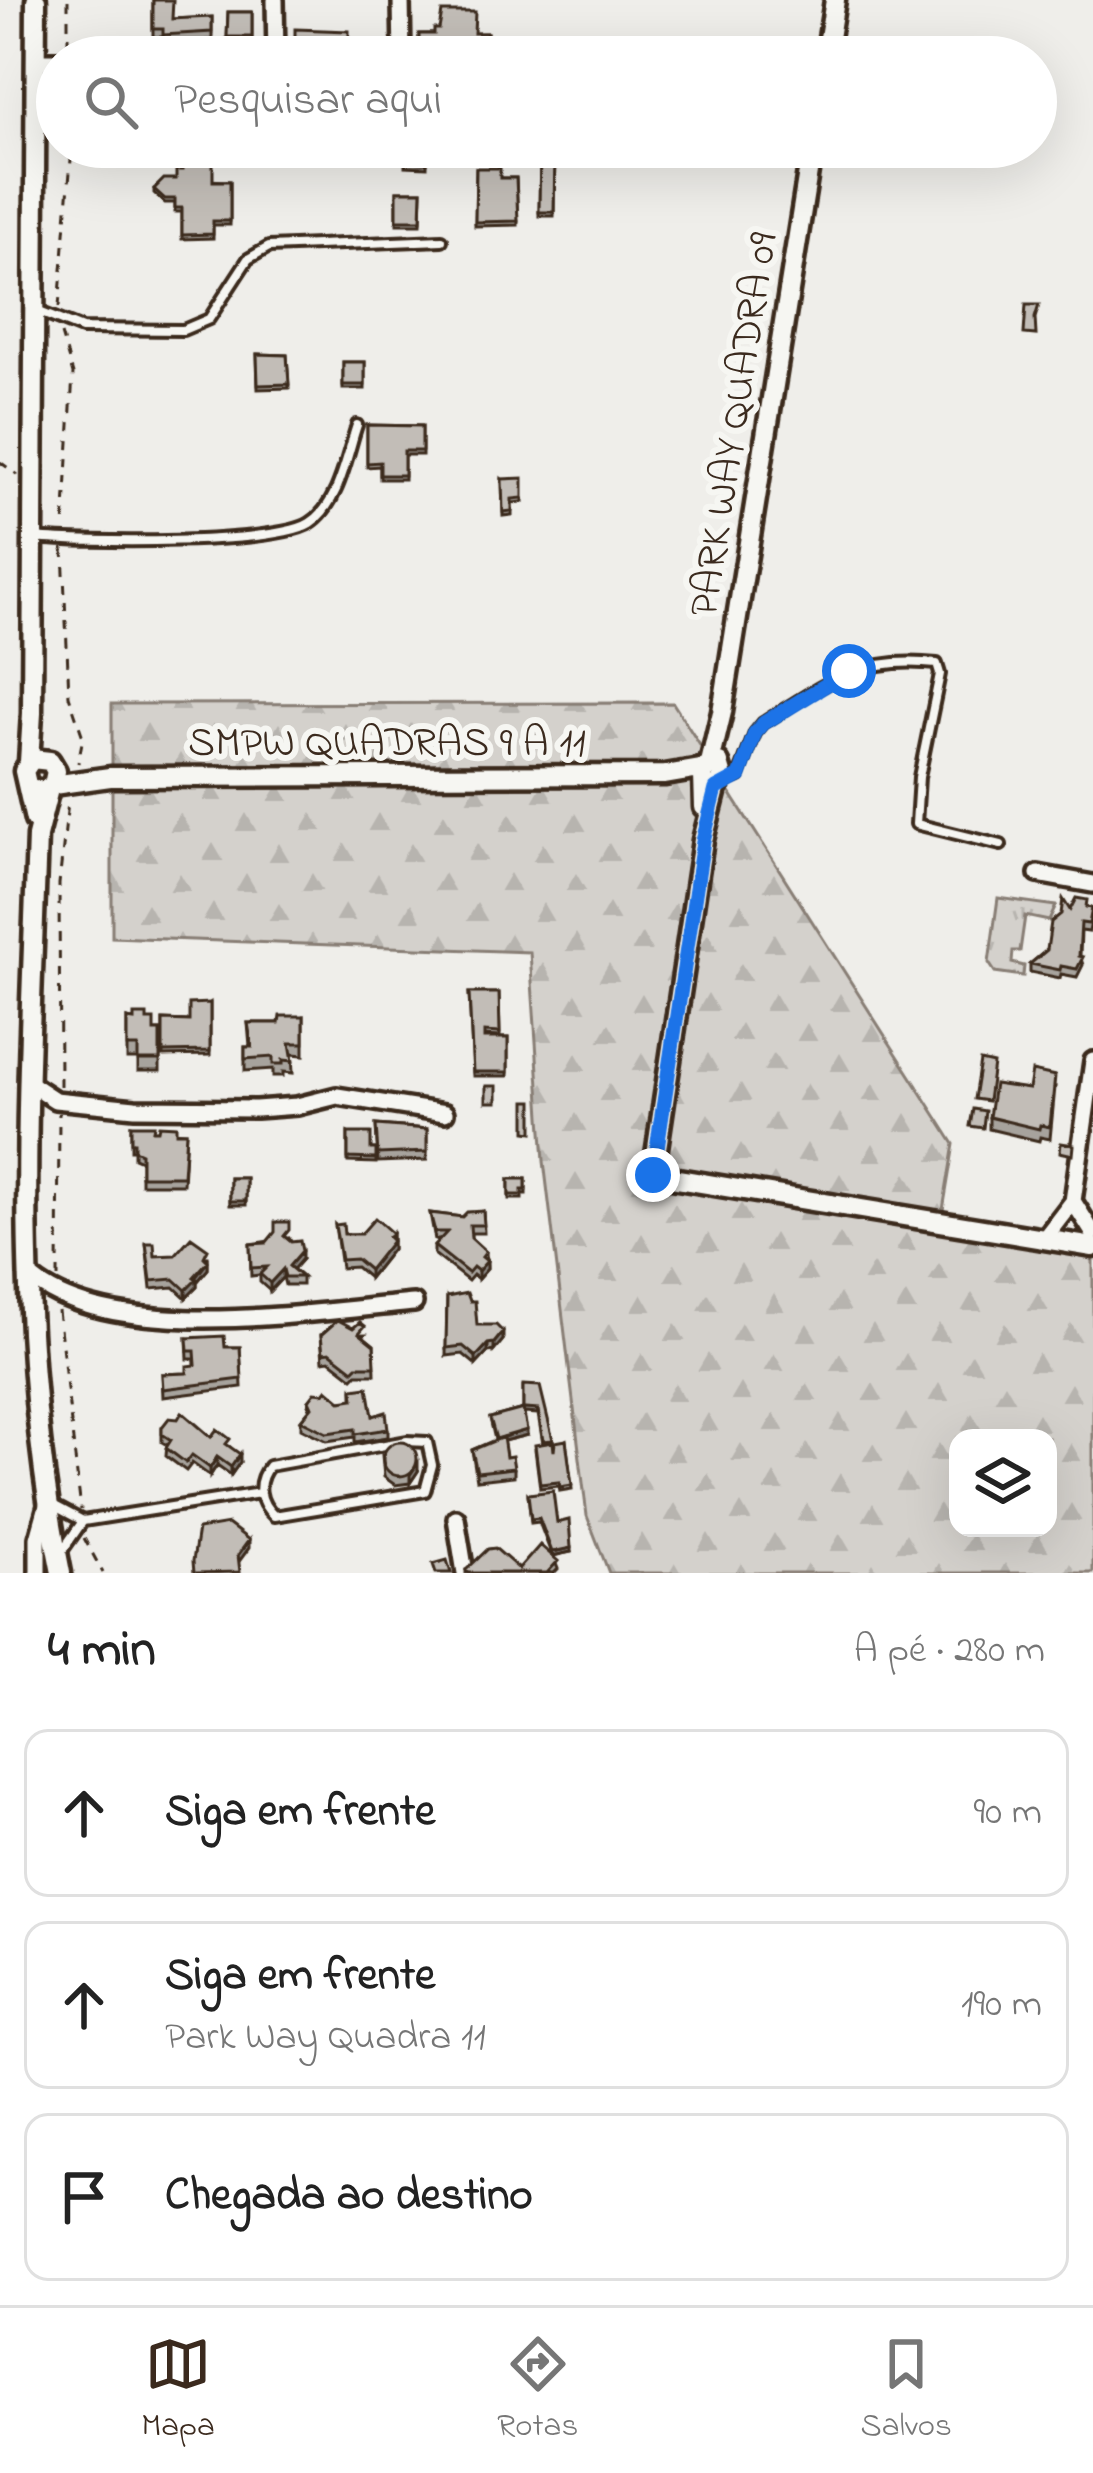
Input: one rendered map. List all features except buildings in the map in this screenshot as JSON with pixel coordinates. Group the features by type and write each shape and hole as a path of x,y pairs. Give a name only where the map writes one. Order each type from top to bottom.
{"street":[{"path":"35,0 32,713 43,762 56,778 44,787 37,836 28,1114 31,1277 48,1502 60,1565"},
{"path":"274,0 275,36"},
{"path":"401,0 402,36"},
{"path":"829,36 835,0"},
{"name":"PARK WAY QUADRA 09","path":"809,168 653,1175 1043,1240"},
{"path":"43,762 24,780 44,787"},
{"name":"SMPW QUADRAS 9 A 11","path":"43,762 75,775 110,777 712,777"},
{"name":"SMPW QUADRAS 9 A 11","path":"44,787 75,775"},
{"path":"1037,874 1093,884"},
{"path":"1093,1061 1073,1201 1043,1240 1093,1247"},
{"path":"29,1083 58,1101"},
{"path":"28,1114 58,1101 214,1110 297,1106 338,1096 446,1113"},
{"path":"1073,1201 1093,1233"},
{"path":"31,1277 58,1297 130,1318 270,1315 414,1303"},
{"path":"38,1573 38,1538 48,1502"},
{"path":"456,1518 465,1573"}],"lane":[{"path":"33,310 101,331 183,330 208,319 248,259 269,247 442,240"},
{"path":"32,538 273,536 309,524 334,491 357,424"},
{"path":"712,777 740,776 755,733 764,723 849,671 878,663 937,664 940,674 916,824 1001,845"},
{"path":"407,1441 427,1442 432,1466 425,1491 274,1516 260,1493 269,1466 407,1441"},
{"path":"48,1502 82,1521 260,1493"},
{"path":"60,1565 82,1521"}],"path":[{"path":"68,0 68,36"},
{"path":"70,168 57,320 73,374 64,539 69,696 83,737 59,884 58,1297 82,1521 85,1538 104,1573"},
{"path":"0,462 31,484"}],"green space":[{"path":"673,703 954,1144 940,1228 1093,1249 1093,1573 609,1573 587,1516 544,1161 530,952 112,937 112,704"},
{"path":"998,898 1056,906 1049,921 1025,916 1020,951 1013,951 1012,963 1024,966 1023,976 995,972 989,963"}],"route":[{"path":"653,1175 703,841 716,789 740,776 755,733 764,723 849,671"}]}
